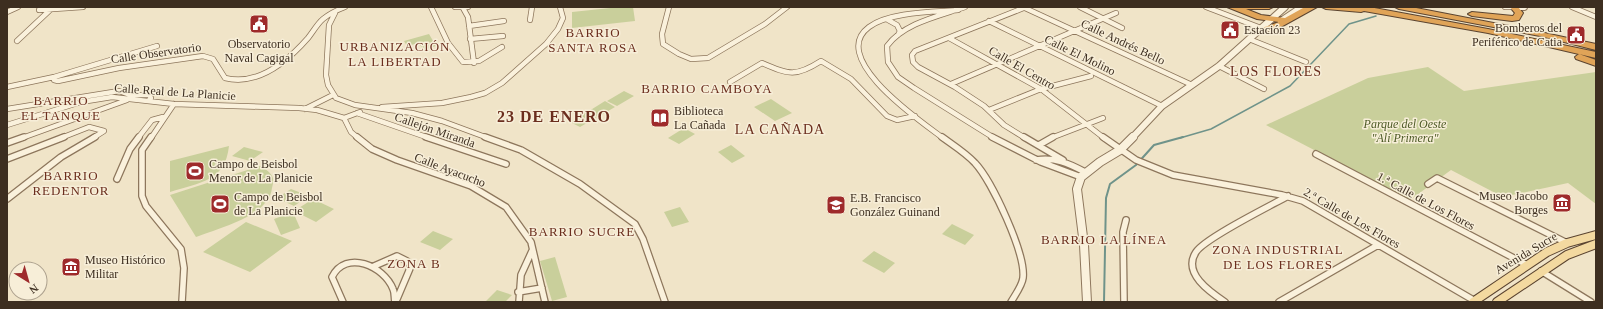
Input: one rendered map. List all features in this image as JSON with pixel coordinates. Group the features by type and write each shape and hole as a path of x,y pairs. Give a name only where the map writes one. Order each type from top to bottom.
{"highway":[{"path":"1231,7 1269,20 1282,20"},
{"path":"1243,10 1269,7"},
{"path":"1243,10 1256,20 1262,30 1278,28 1297,14 1313,7"},
{"path":"1326,7 1379,9 1596,55"},
{"path":"1356,7 1379,9 1510,31 1596,51"},
{"path":"1399,7 1440,9 1512,19 1516,18 1519,13 1515,7"},
{"path":"1408,7 1426,9 1596,48"},
{"path":"1440,9 1596,43"},
{"path":"1532,41 1596,63"}],"main road":[{"name":"Avenida Sucre","path":"1474,302 1547,252 1567,243 1596,235"},
{"name":"Avenida Sucre","path":"1497,302 1540,271 1574,251 1596,244"}],"street":[{"path":"7,12 18,7"},
{"path":"41,9 50,10 83,7"},
{"path":"345,7 335,13 329,25 326,47 327,81 333,95 346,103 427,116 452,124 525,152 580,184 635,224 643,239 665,302"},
{"path":"431,7 448,43 463,62 474,62 487,58 502,47"},
{"path":"455,7 468,7"},
{"path":"530,20 532,7"},
{"path":"560,7 563,15"},
{"path":"373,108 457,100 476,95 493,88 506,79 545,44 562,22 564,7"},
{"path":"669,7 662,34 664,44 678,53 700,60 708,58 765,24 787,7"},
{"path":"965,7 906,30 898,35 887,46 886,57 890,67 901,79 997,140 1036,160 1083,175"},
{"path":"1025,7 912,53 912,59 918,67 951,84 989,110 1004,125 1063,160 1083,175"},
{"name":"Calle Andrés Bello","path":"1025,7 1192,84"},
{"path":"1080,7 1122,28"},
{"path":"1206,7 1262,30"},
{"path":"1262,30 1269,20 1285,7"},
{"path":"1087,302 1084,245 1077,189 1083,175 1120,150 1162,106 1219,66 1251,37 1302,7"},
{"path":"1505,7 1515,7"},
{"path":"1572,7 1596,17"},
{"path":"463,8 468,17 474,62"},
{"path":"17,41 50,10"},
{"path":"958,10 888,20 871,25 864,31 858,42 858,49 879,85 974,163 987,178 1024,270 1023,280 1012,302"},
{"name":"Calle Observatorio","path":"54,76 56,81 64,80 124,67 203,56 213,59 225,78 237,80 249,79 268,72 282,62 307,39 322,20 335,13"},
{"path":"951,84 1116,13"},
{"path":"888,20 897,26 900,31 898,35"},
{"path":"469,26 504,21"},
{"name":"Calle El Molino","path":"989,22 1162,106"},
{"path":"470,39 503,36"},
{"path":"1251,37 1306,62"},
{"name":"Calle El Centro","path":"949,38 1041,88 1120,150"},
{"name":"Calle Observatorio","path":"7,87 54,76 157,46"},
{"path":"730,82 762,63 795,75 822,61 851,79 881,111 891,119 901,120 915,116"},
{"path":"1219,66 1264,89"},
{"path":"989,110 1041,88 1091,76"},
{"path":"7,109 104,92 119,91 133,96 149,95 151,98 148,101"},
{"path":"305,109 333,95"},
{"name":"Calle Real de La Planicie","path":"7,125 86,101 112,97 174,104 305,109 324,112 344,118"},
{"path":"7,143 128,99"},
{"path":"174,104 163,117 142,150 140,164 141,190 144,200 152,215 181,249 185,263 182,302"},
{"path":"344,118 357,113 366,107"},
{"name":"Callejón Miranda","path":"357,113 506,164"},
{"path":"117,179 130,149 152,120 163,117"},
{"name":"Calle Ayacucho","path":"344,118 351,132 372,149 397,160 471,186 502,204 509,210 531,242 545,302"},
{"path":"1039,145 1056,135 1103,118"},
{"path":"7,159 89,127 101,129 104,132 61,157 7,199"},
{"name":"2.ª Calle de Los Flores","path":"1120,150 1136,160 1173,175 1188,179 1288,196 1315,207 1474,302"},
{"name":"1.ª Calle de Los Flores","path":"1316,154 1527,266"},
{"path":"1036,160 1046,158 1063,160"},
{"path":"1428,184 1437,178 1567,243"},
{"path":"1225,302 1206,288 1198,279 1194,261 1197,252 1209,242 1288,196"},
{"path":"1124,302 1123,232 1126,220"},
{"path":"1279,302 1378,246"},
{"path":"519,302 518,280 522,266 532,251"},
{"path":"372,267 387,259 397,256 407,261 410,266 410,271 395,301"},
{"path":"342,302 332,277 335,270 352,262 363,262 385,276 393,286 395,301"},
{"path":"1540,271 1591,302"},
{"path":"518,292 542,288"}],"green space":[{"path":"633,7 635,21 572,28 572,12"},
{"path":"429,34 436,46 423,50 419,43 407,46 404,41"},
{"name":"Parque del Oeste \"Alí Primera\"","path":"1428,67 1464,91 1596,72 1596,204 1568,183 1503,197 1451,170 1410,200 1266,125 1368,78"},
{"path":"624,91 634,96 617,106 607,101"},
{"path":"771,99 792,113 775,121 754,107"},
{"path":"605,101 615,107 598,117 589,111"},
{"path":"587,112 597,117 580,127 570,122"},
{"path":"684,128 695,134 679,144 668,138"},
{"path":"731,145 745,156 732,163 718,152"},
{"name":"Campo de Beisbol Menor de La Planicie","path":"229,146 227,158 216,174 201,183 170,192 170,161"},
{"path":"244,147 263,152 250,161 232,156"},
{"name":"Campo de Beisbol de La Planicie","path":"260,166 273,177 269,198 262,206 242,220 196,237 170,195"},
{"path":"291,189 309,196 294,206 277,198"},
{"path":"313,199 334,209 316,222 294,211"},
{"path":"680,207 689,222 672,227 664,212"},
{"path":"293,212 300,228 281,235 274,219"},
{"path":"246,222 292,241 250,272 203,252"},
{"path":"952,224 974,235 965,245 942,234"},
{"path":"433,231 453,239 440,250 420,242"},
{"path":"874,251 895,263 884,273 862,261"},
{"path":"555,257 567,297 552,301 540,261"},
{"path":"497,290 512,295 505,302 485,302"}],"waterway":[{"path":"1180,138 1211,129 1290,86 1349,24 1376,16"},
{"path":"1104,302 1106,198 1110,184 1136,165 1154,145 1183,137"}],"place":[{"name":"Observatorio Naval Cagigal","path":"259,24"},
{"name":"Estación 23","path":"1230,30"},
{"name":"Bomberos del Periférico de Catia","path":"1576,35"},
{"name":"Biblioteca La Cañada","path":"660,118"},
{"name":"Campo de Beisbol Menor de La Planicie","path":"195,171"},
{"name":"Museo Jacobo Borges","path":"1562,203"},
{"name":"Campo de Beisbol de La Planicie","path":"220,204"},
{"name":"E.B. Francisco González Guinand","path":"836,205"},
{"name":"Museo Histórico Militar","path":"71,267"}],"district":[{"name":"BARRIO SANTA ROSA","path":"593,40"},
{"name":"URBANIZACIÓN LA LIBERTAD","path":"395,54"},
{"name":"LOS FLORES","path":"1276,71"},
{"name":"BARRIO CAMBOYA","path":"707,88"},
{"name":"BARRIO EL TANQUE","path":"61,108"},
{"name":"23 DE ENERO","path":"554,116"},
{"name":"LA CAÑADA","path":"780,129"},
{"name":"BARRIO REDENTOR","path":"71,182"},
{"name":"BARRIO SUCRE","path":"582,231"},
{"name":"BARRIO LA LÍNEA","path":"1104,239"},
{"name":"ZONA INDUSTRIAL DE LOS FLORES","path":"1278,256"},
{"name":"ZONA B","path":"414,263"}]}
